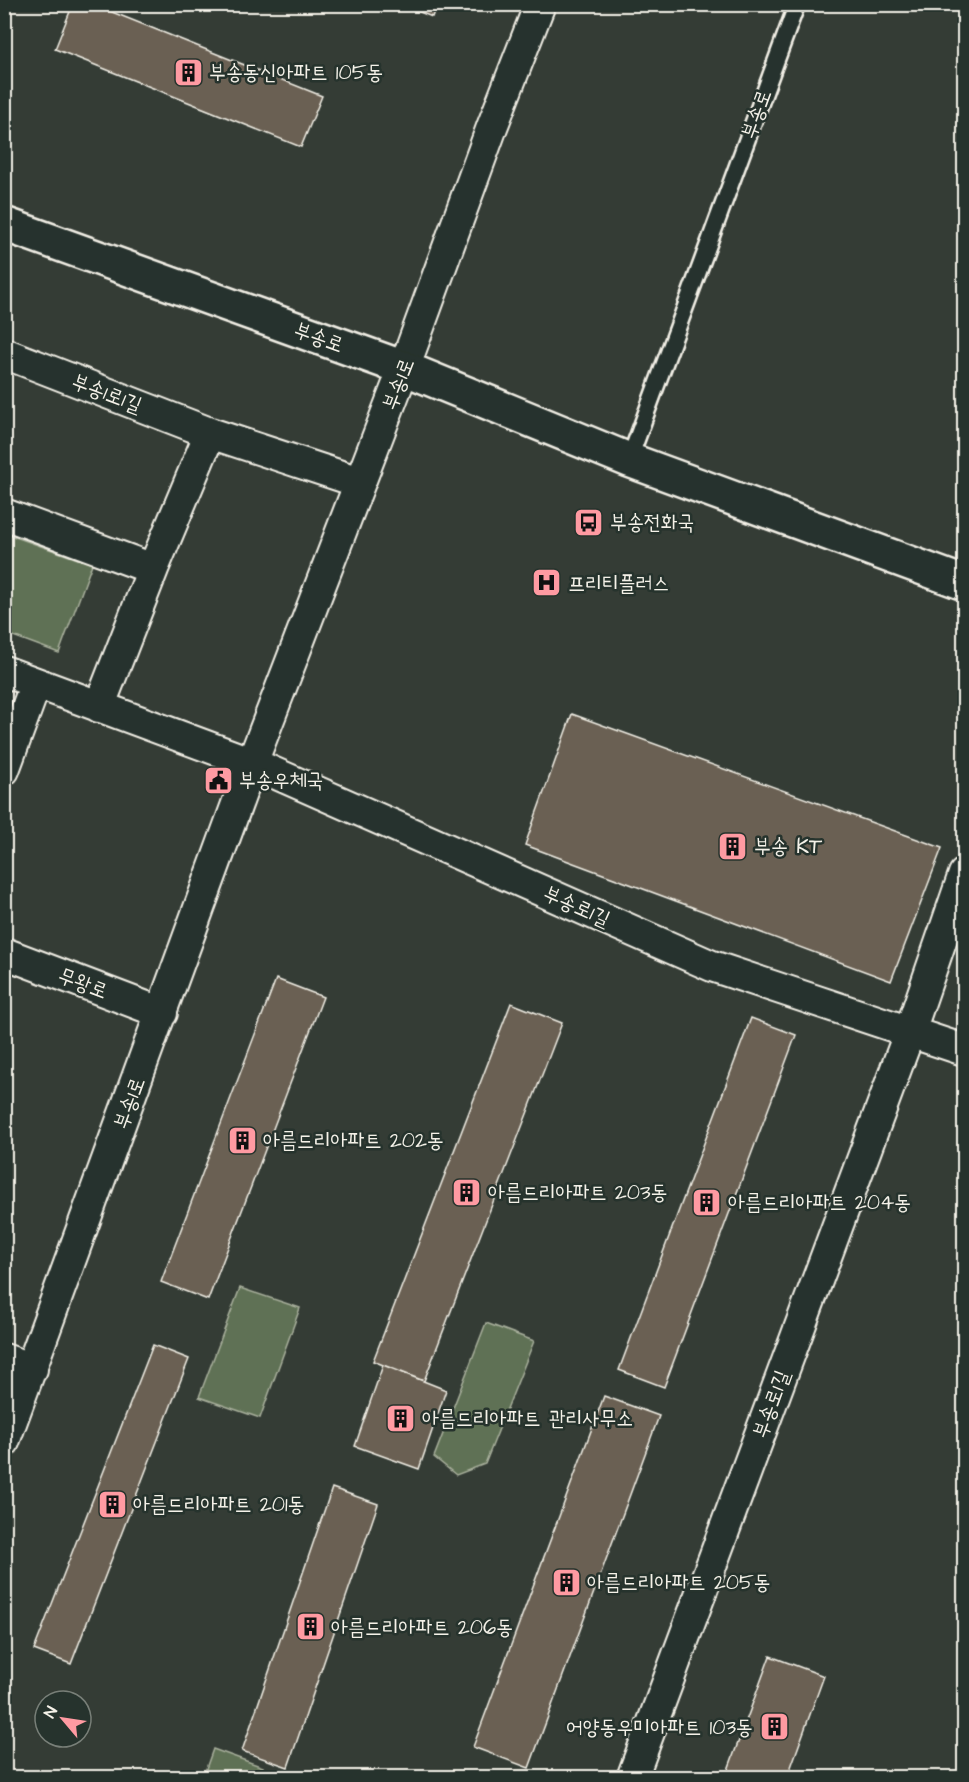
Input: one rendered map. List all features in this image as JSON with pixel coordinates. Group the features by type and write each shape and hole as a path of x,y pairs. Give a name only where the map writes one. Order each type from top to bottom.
{"street":[{"name":"부송1로","path":"4,1442 18,1364 162,1013 252,763 404,368 492,127 540,4"},
{"name":"부송로","path":"4,224 404,368 629,460 964,583"},
{"name":"부송1로1길","path":"4,353 210,433 359,482"},
{"path":"99,707 210,433"},
{"path":"4,514 153,569"},
{"path":"4,671 252,763"},
{"path":"4,770 36,683"},
{"name":"부송로1길","path":"252,763 712,966 964,1050"},
{"name":"부송로1길","path":"632,1778 910,1031 964,874"},
{"name":"무왕로","path":"4,953 162,1013"}],"lane":[{"name":"부송로","path":"629,460 797,4"}],"green space":[{"path":"4,533 92,564 59,653 5,633"},
{"path":"240,1288 300,1308 260,1418 199,1397"},
{"path":"486,1323 534,1341 485,1464 456,1475 434,1457"},
{"path":"213,1749 263,1767 259,1777 203,1777"}],"building":[{"name":"부송동신아파트 105동","path":"73,4 92,4 322,96 301,147 55,49"},
{"path":"400,4 437,4 432,17"},
{"name":"부송 KT","path":"572,714 942,848 891,981 525,845"},
{"name":"아름드리아파트 202동","path":"276,979 323,997 208,1300 161,1282"},
{"name":"아름드리아파트 203동","path":"511,1003 562,1023 424,1381 373,1361"},
{"name":"아름드리아파트 204동","path":"751,1018 796,1035 664,1387 619,1370"},
{"name":"아름드리아파트 201동","path":"153,1345 189,1359 71,1664 34,1650"},
{"name":"아름드리아파트 관리사무소","path":"383,1365 446,1390 419,1469 355,1446"},
{"name":"아름드리아파트 205동","path":"604,1396 659,1416 529,1768 473,1747"},
{"name":"아름드리아파트 206동","path":"332,1488 378,1504 288,1767 242,1751"},
{"name":"어양동우미아파트 103동","path":"770,1656 824,1676 787,1778 725,1778"}],"place":[{"name":"부송동신아파트 105동","path":"188,72"},
{"name":"부송전화국","path":"589,522"},
{"name":"프리티플러스","path":"547,583"},
{"name":"부송우체국","path":"218,780"},
{"name":"부송 KT","path":"733,846"},
{"name":"아름드리아파트 202동","path":"242,1140"},
{"name":"아름드리아파트 203동","path":"467,1192"},
{"name":"아름드리아파트 204동","path":"707,1202"},
{"name":"아름드리아파트 관리사무소","path":"401,1418"},
{"name":"아름드리아파트 201동","path":"112,1504"},
{"name":"아름드리아파트 205동","path":"566,1582"},
{"name":"아름드리아파트 206동","path":"310,1627"},
{"name":"어양동우미아파트 103동","path":"774,1727"}]}
